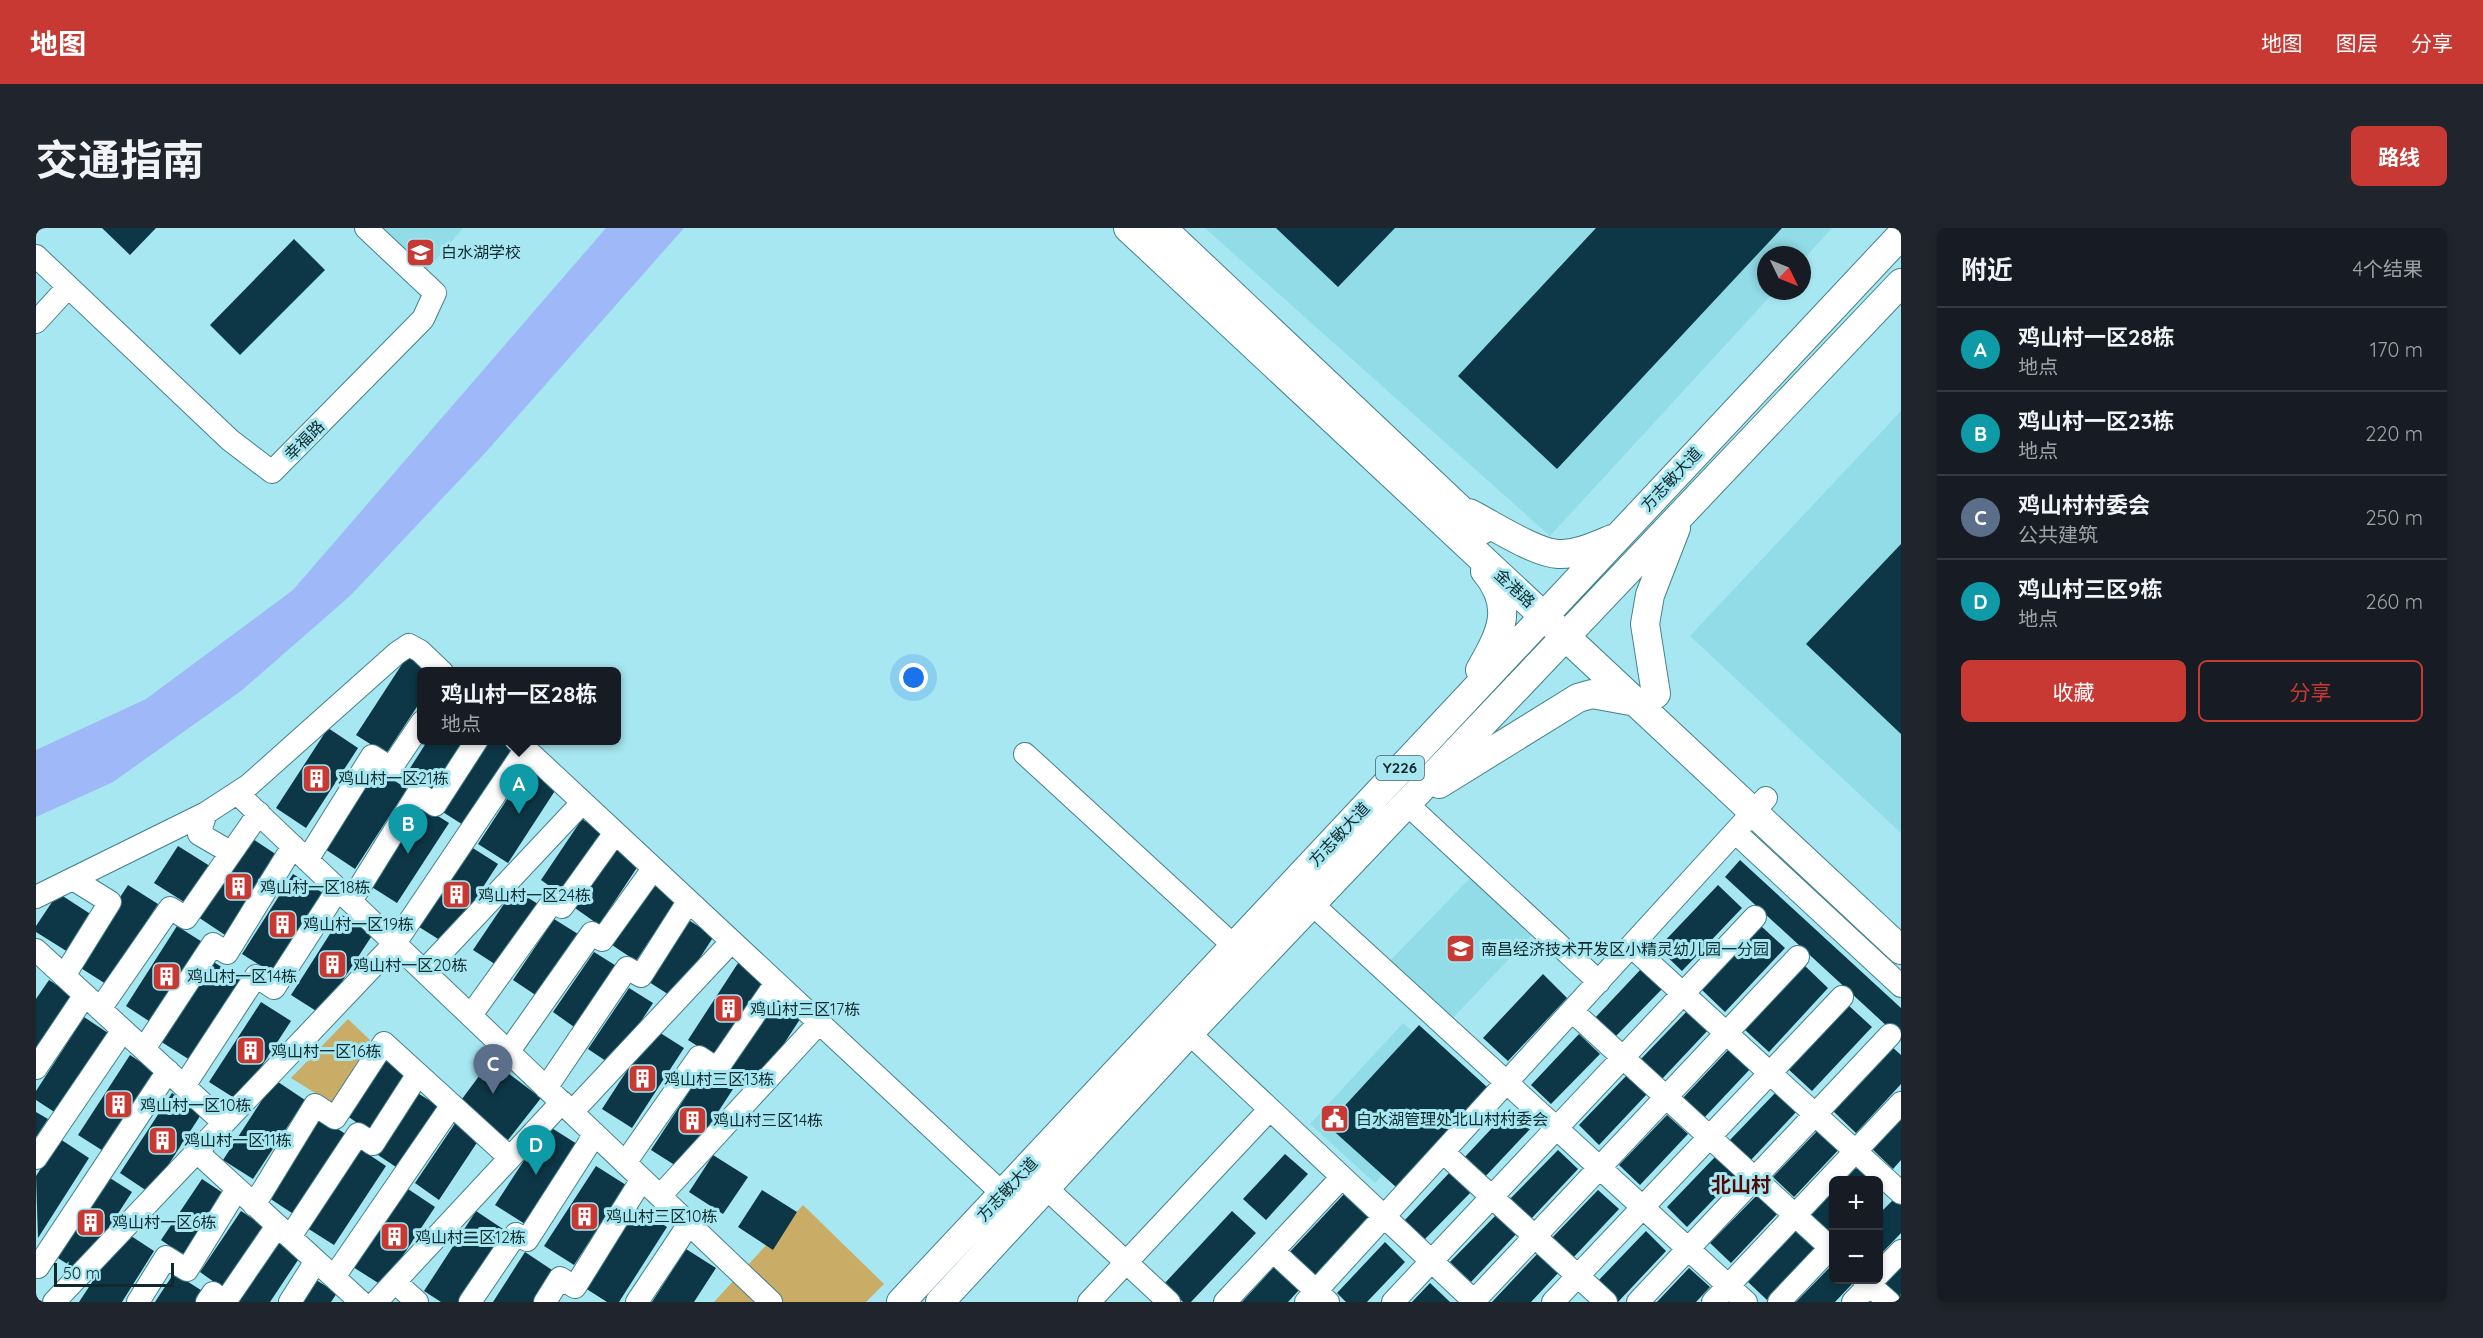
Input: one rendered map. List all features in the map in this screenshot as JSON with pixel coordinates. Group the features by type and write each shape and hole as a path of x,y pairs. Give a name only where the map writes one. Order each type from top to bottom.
{"main road":[{"name":"金港路","path":"1128,228 1451,514"},
{"name":"金港路","path":"1162,228 1451,514 1646,698 1752,814 1901,950"},
{"name":"方志敏大道","path":"901,1302 1901,235"},
{"name":"方志敏大道","path":"940,1302 1189,1033 1901,283"},
{"path":"1451,514 1557,554 1578,552 1616,538"},
{"path":"1451,514 1495,583 1503,603 1503,621 1495,645 1460,705"},
{"path":"1407,804 1578,699 1592,694 1646,698 1645,624 1650,595 1680,516"},
{"name":"金港路","path":"1752,814 1901,924"}],"street":[{"name":"幸福路","path":"36,256 230,440 272,472 423,319 435,293 366,228"},
{"path":"36,322 68,286"},
{"path":"36,897 206,813 237,793 409,645 420,651 436,667"},
{"path":"144,1049 213,944 227,953 372,756 391,768 417,729"},
{"path":"474,745 435,805 418,793 345,895 274,988 256,976 176,1078 37,1266 60,1296 395,943 520,745 1003,1194"},
{"path":"1025,754 1234,946"},
{"path":"237,793 771,1302"},
{"path":"424,971 582,803"},
{"path":"1407,804 1599,982"},
{"path":"206,813 199,834 230,852"},
{"path":"36,1068 170,908 186,918 259,813"},
{"path":"1273,1251 1317,1298 1384,1216 1752,814 1901,986"},
{"path":"471,1015 553,901 562,907 615,833"},
{"path":"509,1052 592,933 602,940 653,869"},
{"path":"64,976 110,902 74,879"},
{"path":"560,1100 627,968 641,976 688,902"},
{"path":"1312,904 1688,1249 1720,1294 1746,1302"},
{"path":"1393,1302 1755,917"},
{"path":"376,1302 510,1158 560,1100 731,942"},
{"path":"1632,946 1893,1186"},
{"path":"1189,1033 1474,1302 1798,957"},
{"path":"38,958 64,976 224,1123"},
{"path":"625,1163 699,1057 717,1069 776,983"},
{"path":"1554,1302 1842,997"},
{"path":"1572,1011 1829,1245"},
{"path":"660,1196 819,1023"},
{"path":"36,1158 123,1030"},
{"path":"1638,1302 1890,1035"},
{"path":"254,1205 315,1106 335,1118 384,1043 510,1158"},
{"path":"207,1302 213,1293 225,1302 284,1232 358,1134 373,1144 418,1074"},
{"path":"1720,1294 1901,1102"},
{"path":"334,1277 452,1105"},
{"path":"1089,1302 1270,1109"},
{"path":"470,1302 516,1234 527,1240 595,1134"},
{"path":"197,1152 362,1302"},
{"path":"1443,1152 1606,1302"},
{"path":"1225,1302 1342,1177"},
{"path":"545,1302 560,1278 575,1287 642,1179"},
{"path":"1046,1188 1170,1302"},
{"path":"138,1302 166,1257 187,1270 237,1189"},
{"path":"637,1302 689,1224"},
{"path":"1779,1302 1829,1251"},
{"path":"1883,1269 1901,1251"},
{"path":"290,1302 316,1261"},
{"path":"395,1282 417,1302"},
{"path":"1853,1302 1869,1284"},
{"path":"1875,1284 1889,1302"}],"shaded area":[{"name":"白水湖学校","path":"372,228 463,228 422,276"},
{"path":"606,228 684,228 486,452 351,595 241,691 113,782 36,817 36,750 146,699 293,590"},
{"path":"1205,228 1832,228 1811,251 1811,246 1757,246 1757,300 1767,300 1550,536"},
{"path":"1901,411 1901,833 1690,636"},
{"name":"南昌经济技术开发区小精灵幼儿园一分园","path":"1472,876 1533,934 1449,1022 1388,963"},
{"path":"348,1019 370,1040 333,1104 291,1078"},
{"path":"1403,1023 1467,1081 1375,1183 1310,1124"},
{"path":"803,1205 884,1284 866,1302 714,1302"}],"building":[{"path":"102,228 156,228 130,255"},
{"path":"1276,228 1395,228 1338,287"},
{"path":"1596,228 1782,228 1765,246 1757,246 1757,255 1557,469 1458,376"},
{"path":"294,239 325,270 240,355 210,325"},
{"path":"1901,544 1901,734 1806,644"},
{"path":"408,655 426,667 417,667 417,707 386,754 356,735"},
{"name":"鸡山村一区21栋","path":"328,728 358,748 306,828 276,808"},
{"path":"425,745 467,745 435,795 405,776"},
{"path":"479,745 514,745 519,748 468,828 438,809"},
{"path":"530,764 560,783 508,863 478,844"},
{"path":"377,769 407,789 355,869 325,849"},
{"path":"419,804 449,823 397,903 367,884"},
{"path":"582,819 606,835 565,897 541,880"},
{"name":"鸡山村一区18栋","path":"250,837 280,857 228,937 198,917"},
{"name":"鸡山村一区24栋","path":"468,845 498,864 446,944 416,925"},
{"path":"178,846 213,868 189,905 154,883"},
{"path":"616,848 640,863 599,925 575,908"},
{"path":"1740,860 1901,1008 1901,1039 1725,877"},
{"name":"鸡山村一区19栋","path":"293,874 323,893 272,973 242,954"},
{"path":"653,884 677,899 636,961 612,945"},
{"path":"128,885 158,904 106,984 76,965"},
{"path":"1718,885 1742,908 1682,971 1658,948"},
{"path":"514,889 538,904 498,966 473,950"},
{"path":"58,893 92,915 68,952 36,932 36,926"},
{"name":"鸡山村一区20栋","path":"342,915 373,934 321,1014 291,995"},
{"path":"554,919 578,934 537,996 513,980"},
{"path":"690,921 714,936 674,998 649,982"},
{"name":"鸡山村一区14栋","path":"177,926 207,945 155,1025 126,1006"},
{"path":"1761,926 1785,948 1725,1012 1701,989"},
{"path":"594,952 618,967 577,1029 553,1012"},
{"name":"鸡山村三区17栋","path":"740,960 770,979 718,1059 688,1040"},
{"path":"212,961 242,980 190,1060 160,1041"},
{"path":"1804,965 1828,988 1769,1052 1744,1029"},
{"path":"1642,968 1663,988 1614,1038 1594,1019"},
{"path":"1543,974 1567,998 1508,1061 1483,1038"},
{"path":"49,980 79,999 36,1065 36,999"},
{"path":"629,988 653,1003 612,1065 588,1049"},
{"path":"774,994 804,1013 752,1093 722,1074"},
{"name":"鸡山村一区16栋","path":"261,1002 291,1021 239,1101 209,1082"},
{"path":"1847,1004 1872,1027 1812,1091 1787,1068"},
{"path":"1690,1008 1710,1028 1662,1079 1641,1059"},
{"path":"84,1017 114,1037 62,1117 36,1100 36,1091"},
{"path":"1419,1025 1487,1087 1396,1187 1327,1125"},
{"name":"鸡山村三区13栋","path":"654,1029 684,1048 632,1128 602,1109"},
{"path":"1579,1034 1600,1054 1551,1104 1531,1085"},
{"path":"1891,1046 1901,1055 1901,1084 1856,1133 1831,1109"},
{"path":"1730,1048 1751,1068 1703,1119 1682,1099"},
{"name":"鸡山村一区10栋","path":"130,1055 160,1075 108,1154 78,1135"},
{"path":"387,1055 411,1070 370,1132 346,1115"},
{"path":"491,1060 541,1098 508,1140 459,1103"},
{"name":"鸡山村三区14栋","path":"703,1070 733,1089 681,1169 651,1150"},
{"path":"1627,1075 1647,1094 1599,1145 1579,1125"},
{"path":"275,1080 305,1100 253,1179 223,1160"},
{"path":"1778,1090 1798,1110 1750,1161 1729,1141"},
{"path":"416,1092 440,1107 399,1169 375,1153"},
{"name":"鸡山村一区11栋","path":"172,1093 202,1113 150,1193 120,1173"},
{"path":"1510,1109 1530,1129 1482,1180 1462,1160"},
{"path":"1901,1111 1901,1160 1893,1169 1869,1146"},
{"path":"36,1112 48,1119 36,1137"},
{"path":"1667,1115 1688,1134 1640,1185 1619,1165"},
{"path":"318,1116 347,1135 295,1215 266,1196"},
{"path":"456,1122 480,1138 439,1200 415,1183"},
{"path":"547,1125 577,1144 525,1224 495,1205"},
{"path":"1821,1127 1842,1146 1794,1197 1773,1177"},
{"path":"60,1139 89,1158 38,1238 36,1176"},
{"path":"356,1146 386,1166 334,1245 304,1226"},
{"path":"1558,1150 1578,1169 1530,1220 1509,1200"},
{"path":"1285,1154 1308,1174 1266,1220 1243,1199"},
{"path":"713,1155 748,1177 723,1214 689,1192"},
{"path":"1715,1157 1736,1176 1687,1227 1667,1207"},
{"path":"1858,1164 1871,1176 1845,1176"},
{"name":"鸡山村三区10栋","path":"596,1166 626,1185 574,1265 544,1246"},
{"path":"1451,1171 1472,1191 1423,1241 1403,1222"},
{"name":"鸡山村一区6栋","path":"102,1173 132,1192 80,1272 50,1253"},
{"path":"202,1179 226,1195 186,1257 161,1240"},
{"name":"鸡山村二区12栋","path":"405,1187 435,1207 383,1286 353,1267"},
{"path":"762,1190 797,1212 773,1250 738,1227"},
{"path":"1598,1190 1619,1209 1571,1260 1550,1240"},
{"path":"1346,1192 1371,1215 1311,1279 1286,1256"},
{"path":"1759,1193 1779,1212 1731,1263 1710,1243"},
{"path":"1829,1194 1829,1233 1809,1214"},
{"path":"1894,1199 1901,1205 1901,1233 1883,1252 1883,1230 1883,1210"},
{"path":"637,1208 667,1227 619,1302 607,1302 585,1288"},
{"path":"241,1211 265,1227 224,1289 200,1272"},
{"path":"476,1211 506,1231 460,1302 441,1302 424,1291"},
{"path":"1232,1211 1256,1233 1191,1302 1183,1302 1164,1284"},
{"path":"1499,1212 1519,1231 1471,1282 1450,1262"},
{"path":"1795,1230 1815,1249 1767,1300 1747,1281"},
{"path":"1646,1231 1666,1251 1618,1302 1597,1282"},
{"path":"125,1232 154,1251 122,1302 79,1302"},
{"path":"276,1241 300,1257 270,1302 235,1302"},
{"path":"1385,1242 1405,1262 1367,1302 1346,1302 1337,1293"},
{"path":"686,1249 716,1268 694,1302 652,1302"},
{"path":"525,1252 555,1272 535,1302 493,1302"},
{"path":"1539,1252 1560,1271 1531,1302 1492,1302"},
{"path":"1901,1266 1901,1302 1898,1302 1882,1287"},
{"path":"1274,1267 1299,1290 1288,1302 1242,1302"},
{"path":"1689,1268 1710,1287 1696,1302 1657,1302"},
{"path":"1829,1268 1829,1284 1852,1284 1835,1302 1796,1302"},
{"path":"174,1273 204,1292 197,1302 155,1302"},
{"path":"313,1278 337,1293 331,1302 297,1302"},
{"path":"1430,1283 1450,1302 1412,1302"}],"place":[{"name":"白水湖学校","path":"420,252"},
{"name":"鸡山村一区21栋","path":"317,778"},
{"name":"鸡山村一区28栋","path":"519,814"},
{"name":"鸡山村一区23栋","path":"408,854"},
{"name":"鸡山村一区18栋","path":"239,887"},
{"name":"鸡山村一区24栋","path":"457,895"},
{"name":"鸡山村一区19栋","path":"282,924"},
{"name":"南昌经济技术开发区小精灵幼儿园一分园","path":"1460,949"},
{"name":"鸡山村一区20栋","path":"332,965"},
{"name":"鸡山村一区14栋","path":"166,976"},
{"name":"鸡山村三区17栋","path":"729,1009"},
{"name":"鸡山村一区16栋","path":"250,1051"},
{"name":"鸡山村三区13栋","path":"643,1079"},
{"name":"鸡山村村委会","path":"493,1094"},
{"name":"鸡山村一区10栋","path":"119,1105"},
{"name":"白水湖管理处北山村村委会","path":"1335,1119"},
{"name":"鸡山村三区14栋","path":"692,1120"},
{"name":"鸡山村一区11栋","path":"163,1140"},
{"name":"鸡山村三区9栋","path":"536,1175"},
{"name":"鸡山村三区10栋","path":"585,1216"},
{"name":"鸡山村一区6栋","path":"91,1222"},
{"name":"鸡山村二区12栋","path":"394,1237"}],"district":[{"name":"北山村","path":"1741,1185"}]}
